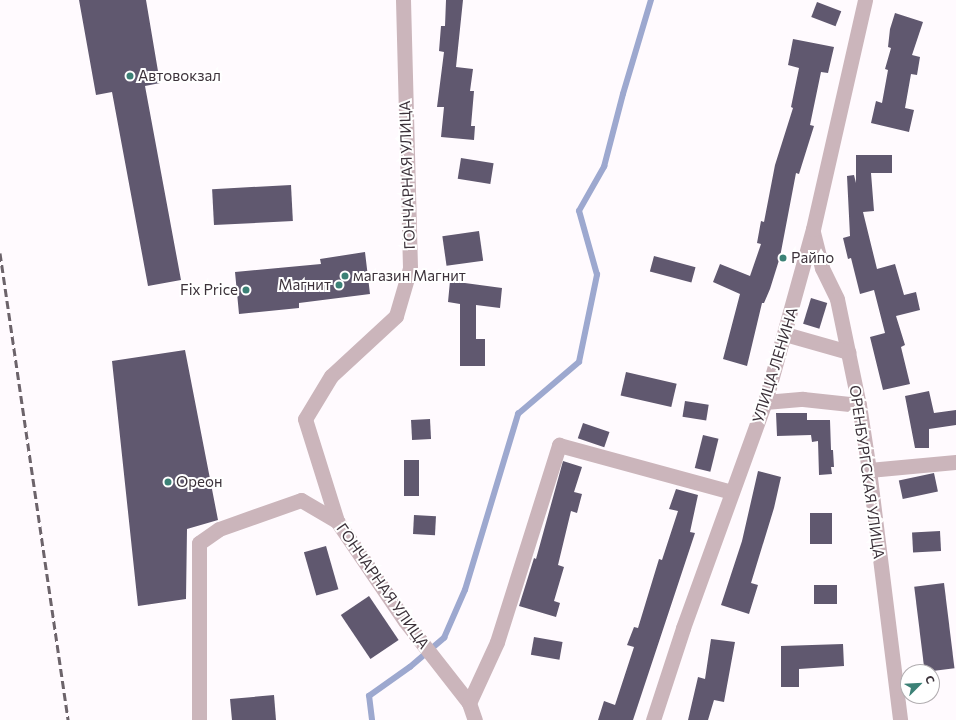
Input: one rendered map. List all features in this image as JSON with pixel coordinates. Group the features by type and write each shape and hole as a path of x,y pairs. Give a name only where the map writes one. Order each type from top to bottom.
{"street":[{"name":"ГОНЧАРНАЯ УЛИЦА","path":"403,0 410,268 396,316 331,376 305,419 337,521 405,621 469,703 475,720"},
{"name":"УЛИЦА ЛЕНИНА","path":"653,720 683,628 765,402 813,229 867,3"},
{"name":"ОРЕНБУРГСКАЯ УЛИЦА","path":"813,229 822,268 837,299 859,405 869,470 900,720"},
{"path":"785,334 848,352"},
{"path":"765,402 803,399 859,405"},
{"path":"469,703 497,642 559,445 732,492"},
{"path":"869,470 956,462"},
{"path":"199,720 199,543 219,528 301,500 337,521"}],"building":[{"path":"79,0 146,0 160,83 145,86 181,280 148,286 112,92 96,95"},
{"path":"446,0 463,0 456,67 473,69 470,91 474,91 471,126 475,126 474,140 441,137 444,107 437,107 444,52 439,51 441,26 445,26"},
{"path":"817,2 841,11 836,26 811,17"},
{"path":"895,13 923,22 912,55 920,57 917,75 911,74 905,108 914,110 909,132 871,123 876,101 882,103 888,70 885,69 891,48 888,47 890,29"},
{"path":"793,39 834,47 828,73 821,72 810,125 814,126 799,174 796,173 780,257 770,289 764,303 762,303 747,366 723,359 740,294 713,282 720,264 750,276 761,244 757,243 761,221 764,222 775,165 793,108 791,107 799,68 788,65"},
{"path":"856,155 892,155 892,173 871,173 874,211 863,212 877,269 895,264 904,295 916,292 920,310 896,316 905,345 901,347 910,384 883,390 870,337 885,333 874,290 860,294 851,258 848,259 843,238 850,236 847,176 854,175 856,183"},
{"path":"461,158 494,163 490,184 458,179"},
{"path":"291,185 293,221 214,225 212,189"},
{"path":"479,231 483,261 447,266 442,236"},
{"path":"365,252 370,294 299,303 299,308 239,314 235,272 321,264 320,259"},
{"path":"654,256 696,267 691,283 650,271"},
{"path":"450,281 502,288 500,308 476,305 476,339 485,339 485,366 460,366 460,304 448,302"},
{"path":"811,298 827,303 819,329 803,324"},
{"name":"Ореон","path":"185,350 218,520 187,529 186,599 138,606 112,361"},
{"path":"626,372 677,384 671,407 621,395"},
{"path":"929,391 934,413 956,410 956,425 929,429 929,448 915,448 905,396"},
{"path":"685,401 709,405 706,421 682,417"},
{"path":"776,413 807,413 807,420 830,420 831,450 833,450 834,467 831,467 832,474 819,475 818,441 812,442 811,435 777,436"},
{"path":"430,419 431,439 412,440 411,420"},
{"path":"583,423 609,432 604,447 578,438"},
{"path":"703,435 719,439 710,472 695,468"},
{"path":"404,460 419,460 419,496 404,496"},
{"path":"563,461 582,467 574,492 582,494 577,513 571,511 558,565 564,567 554,601 560,603 556,617 519,606 534,558 536,559"},
{"path":"758,471 781,477 774,508 751,583 758,585 749,614 721,605 742,541"},
{"path":"934,473 938,492 903,499 899,480"},
{"path":"676,489 698,495 690,532 695,533 633,720 598,720 604,701 615,705 634,647 627,645 634,627 638,628 659,559 662,560 678,511 669,509"},
{"path":"810,513 832,513 832,544 810,544"},
{"path":"414,515 436,516 435,535 413,534"},
{"path":"940,531 941,551 913,552 912,532"},
{"path":"326,546 338,589 316,596 304,552"},
{"path":"944,583 954,668 940,670 940,664 924,664 914,587"},
{"path":"814,585 837,585 837,604 814,604"},
{"path":"369,596 399,640 370,659 341,615"},
{"path":"534,637 563,642 559,660 531,655"},
{"path":"711,639 735,642 724,702 714,700 708,720 688,720 698,677 705,679"},
{"path":"843,644 844,666 799,669 799,687 781,687 781,646"},
{"path":"274,695 276,720 232,720 230,699"}],"waterway":[{"path":"372,720 369,696 410,667 444,638 465,590 518,414 579,362 597,275 579,211 604,167 623,94 651,0"}],"railway":[{"path":"0,253 68,720"}],"place":[{"name":"Автовокзал","path":"130,76"},
{"name":"Райпо","path":"783,258"},
{"name":"магазин Магнит","path":"345,276"},
{"name":"Магнит","path":"339,285"},
{"name":"Fix Price","path":"246,290"},
{"name":"Ореон","path":"168,482"}]}
